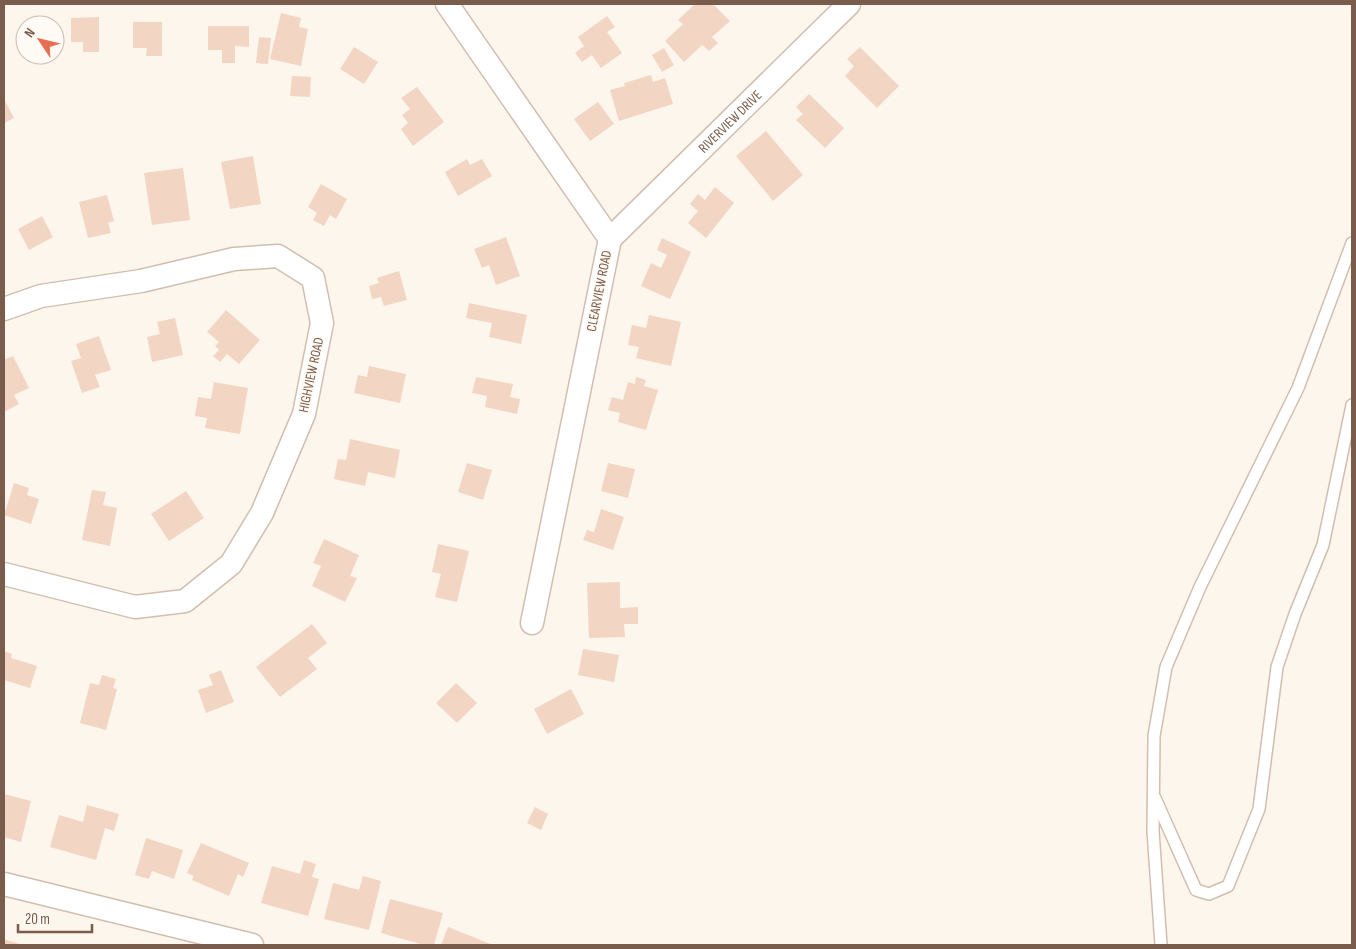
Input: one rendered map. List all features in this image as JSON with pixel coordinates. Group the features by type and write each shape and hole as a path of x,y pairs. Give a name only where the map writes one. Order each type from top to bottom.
{"street":[{"name":"CLEARVIEW ROAD","path":"447,4 610,239 532,622"},
{"name":"RIVERVIEW DRIVE","path":"610,239 849,4"},
{"name":"HIGHVIEW ROAD","path":"4,309 42,296 141,280 234,259 278,256 313,278 322,323 304,414 262,513 231,564 185,601 135,606 4,574"},
{"path":"4,884 252,945"}],"lane":[{"path":"1161,945 1153,831 1154,736 1166,667 1200,587 1298,388 1352,243"},
{"path":"1153,794 1196,890 1209,894 1228,886 1259,809 1277,667 1295,614 1323,545 1352,405"}],"building":[{"path":"695,4 713,4 730,21 712,37 718,43 709,51 702,45 684,62 665,41 683,24 678,20"},
{"path":"281,13 301,18 299,27 308,29 301,66 270,59"},
{"path":"607,16 615,27 607,32 622,53 601,68 592,55 582,62 575,53 584,46 578,37"},
{"path":"99,17 99,52 83,52 83,42 71,42 71,18"},
{"path":"133,22 162,22 162,56 146,56 147,48 133,48"},
{"path":"208,26 249,26 249,47 235,46 235,63 222,63 222,50 208,50"},
{"path":"259,37 271,38 268,64 256,63"},
{"path":"354,47 378,62 364,84 340,69"},
{"path":"860,47 899,86 877,108 845,76 854,66 847,59"},
{"path":"664,48 674,65 662,72 652,55"},
{"path":"651,75 653,82 665,78 673,104 619,121 610,90 625,86 624,83"},
{"path":"292,76 311,77 310,97 290,96"},
{"path":"417,87 444,122 413,146 401,129 408,123 402,115 410,109 401,98"},
{"path":"809,94 844,128 825,148 796,120 803,114 796,107"},
{"path":"4,99 14,118 4,123"},
{"path":"598,102 614,124 590,141 574,119"},
{"path":"766,131 803,175 773,201 736,156"},
{"path":"253,156 261,204 230,209 221,162"},
{"path":"467,159 470,165 482,159 492,176 458,196 445,172"},
{"path":"183,168 190,220 152,225 144,173"},
{"path":"321,184 347,199 336,219 330,215 324,226 313,220 317,213 308,207"},
{"path":"715,187 734,203 706,238 688,223 698,211 690,204 698,194 705,200"},
{"path":"107,195 114,221 108,223 111,233 88,238 79,202"},
{"path":"42,216 53,237 29,250 18,229"},
{"path":"506,237 520,276 496,285 489,265 482,268 474,249"},
{"path":"662,238 691,252 670,299 641,286 651,263 661,268 667,255 657,250"},
{"path":"399,271 407,300 384,306 381,297 372,299 369,286 379,283 377,278"},
{"path":"469,303 527,315 521,344 489,337 492,323 466,318"},
{"path":"226,310 260,340 239,364 227,354 220,362 213,356 219,350 215,346 219,342 207,332"},
{"path":"649,315 681,322 671,366 636,358 639,347 628,345 632,325 646,328"},
{"path":"175,318 183,355 152,362 147,337 160,334 157,322"},
{"path":"99,336 111,370 95,375 100,387 82,393 71,361 81,358 76,344"},
{"path":"13,356 29,388 14,395 19,404 4,412 4,360"},
{"path":"369,366 406,374 400,403 354,393 358,375 367,377"},
{"path":"476,377 513,384 510,397 520,399 517,414 485,407 487,396 472,393"},
{"path":"636,377 646,380 644,386 658,390 646,430 618,422 620,413 608,410 612,397 623,400 628,382 635,384"},
{"path":"214,382 248,388 240,434 205,428 207,418 195,416 198,397 211,399"},
{"path":"350,439 400,450 395,478 368,472 365,486 334,479 338,459 346,460"},
{"path":"467,463 492,470 483,500 458,492"},
{"path":"608,463 635,469 628,498 601,491"},
{"path":"14,483 29,488 27,495 39,499 31,524 4,515"},
{"path":"92,490 106,492 103,505 117,508 110,546 82,540"},
{"path":"186,491 204,518 169,541 151,514"},
{"path":"601,509 624,517 613,550 583,540 587,530 594,532"},
{"path":"324,539 359,555 350,576 357,578 345,602 312,586 321,566 313,563"},
{"path":"438,544 469,551 457,602 435,597 441,574 432,572"},
{"path":"620,582 620,608 638,607 638,624 624,624 625,637 589,638 587,583"},
{"path":"312,624 327,643 308,658 317,669 280,697 256,667"},
{"path":"583,649 619,655 614,682 578,675"},
{"path":"4,651 12,654 11,658 37,666 30,688 4,680"},
{"path":"221,670 234,702 206,713 198,690 213,685 209,675"},
{"path":"102,675 116,679 113,688 117,689 106,730 80,723 90,683 99,685"},
{"path":"456,683 477,703 457,723 436,703"},
{"path":"571,689 584,714 547,734 534,709"},
{"path":"4,794 31,801 21,842 4,837"},
{"path":"87,805 119,814 114,831 105,828 96,860 50,847 59,815 83,822"},
{"path":"535,807 548,814 541,830 527,823"},
{"path":"146,838 183,850 174,879 152,871 149,879 135,875"},
{"path":"201,843 249,863 243,877 238,874 229,896 192,880 194,876 187,873"},
{"path":"304,860 316,864 312,877 319,879 308,916 261,903 272,866 300,874"},
{"path":"363,876 381,881 369,930 324,919 333,883 359,890"},
{"path":"390,899 443,913 434,945 424,945 381,933"},
{"path":"448,927 493,945 441,945"},
{"path":"4,939 23,945 4,945"}]}
